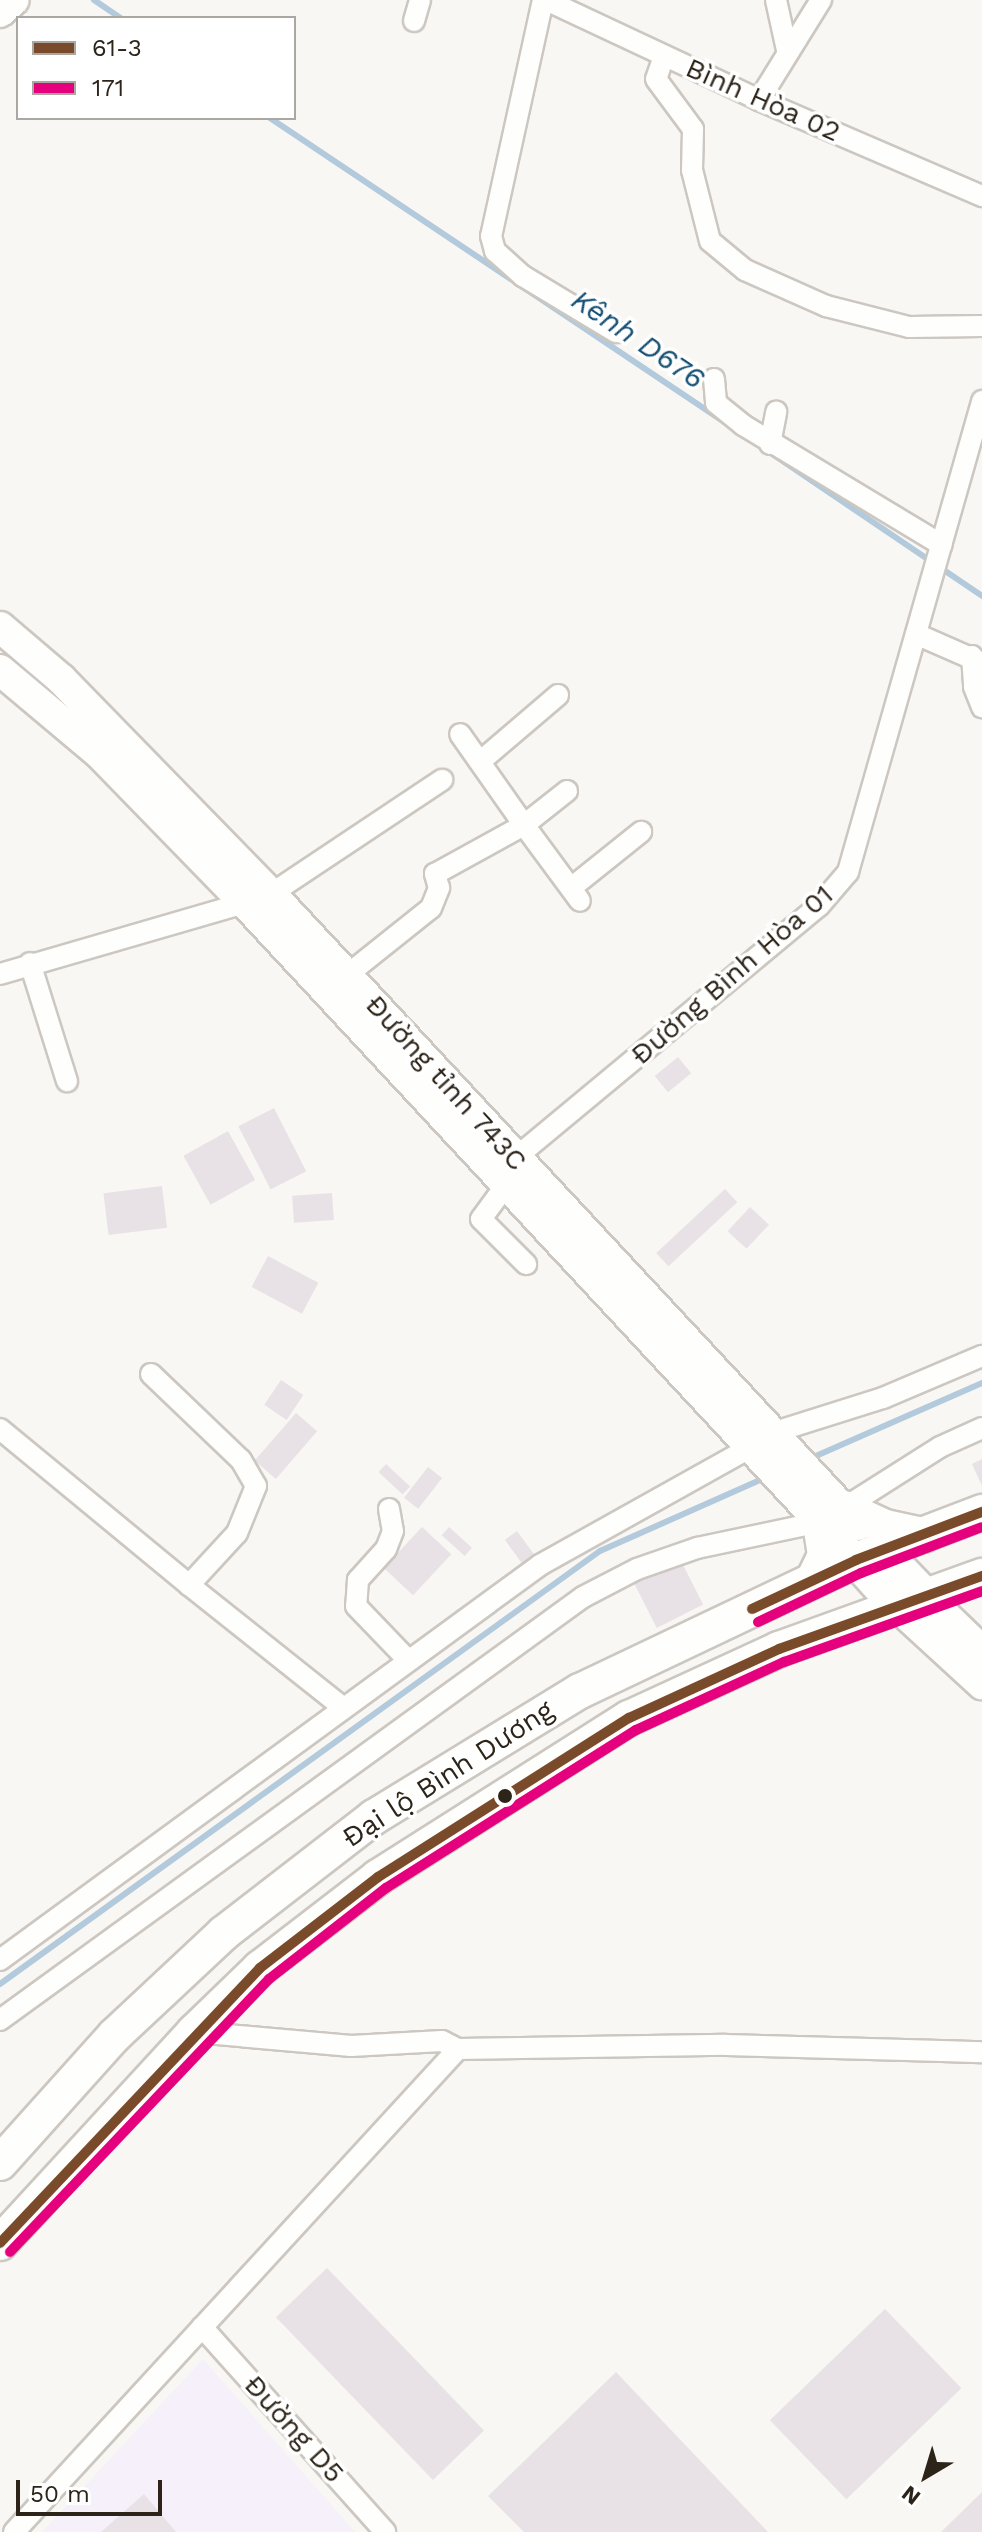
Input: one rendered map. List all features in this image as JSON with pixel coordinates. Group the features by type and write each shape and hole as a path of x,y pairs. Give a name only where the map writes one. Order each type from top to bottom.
{"highway":[{"name":"Đại lộ Bình Dương","path":"0,2163 115,2035 213,1943 374,1817 580,1691 869,1555 982,1512"},
{"path":"813,1580 825,1555 832,1515 924,1535"},
{"path":"869,1555 913,1603"},
{"name":"Đại lộ Bình Dương","path":"0,2243 194,2032 260,1968 378,1877 557,1761 722,1673 982,1576"}],"main road":[{"path":"0,12 14,0"},
{"name":"Đường tỉnh 743C","path":"0,627 61,679 505,1173 763,1440 869,1555"},
{"name":"Đường tỉnh 743C","path":"0,670 99,753 347,975 505,1173"},
{"path":"913,1603 982,1651"},
{"path":"913,1603 982,1684"}],"street":[{"path":"414,21 420,0"},
{"path":"544,0 491,236 495,251 523,276 616,332"},
{"name":"Bình Hòa 02","path":"544,0 759,100 982,196"},
{"path":"776,0 787,50"},
{"path":"759,100 787,50 821,0"},
{"path":"664,56 656,79 693,129 692,170 710,241 745,270 826,306 909,327 982,326"},
{"path":"714,379 716,403 770,444 940,554"},
{"name":"Đường Bình Hòa 01","path":"526,1264 481,1219 505,1173 819,906 848,872 982,401"},
{"path":"770,444 776,412"},
{"path":"919,625 977,659 974,687 982,707"},
{"path":"482,760 558,695"},
{"path":"460,734 482,760 524,825 576,894 641,832"},
{"path":"0,974 258,898 442,780"},
{"path":"347,975 431,908 439,888 435,874 524,825 567,791"},
{"path":"30,963 67,1081"},
{"path":"0,1960 341,1706 540,1565 763,1440 883,1398 982,1356"},
{"path":"151,1374 241,1460 256,1486 237,1533 189,1585"},
{"path":"0,2020 583,1597 637,1569 697,1548 832,1515 940,1447 982,1428"},
{"path":"0,1429 341,1706"},
{"path":"389,1509 393,1531 386,1549 358,1580 356,1606 407,1659"},
{"path":"194,2032 351,2046 442,2041 458,2049 726,2045 982,2052"},
{"path":"14,2532 458,2049"},
{"name":"Đường D5","path":"202,2327 385,2532"}],"shaded area":[{"path":"203,2359 355,2532 42,2532"}],"building":[{"path":"678,1057 691,1073 668,1092 655,1076"},
{"path":"274,1108 306,1171 271,1189 238,1126"},
{"path":"228,1131 255,1180 211,1205 183,1156"},
{"path":"162,1186 167,1228 109,1235 103,1193"},
{"path":"725,1189 737,1202 669,1266 656,1253"},
{"path":"332,1193 334,1220 294,1223 292,1196"},
{"path":"750,1207 769,1225 747,1249 727,1231"},
{"path":"268,1256 318,1283 302,1314 252,1287"},
{"path":"281,1380 303,1395 287,1420 264,1405"},
{"path":"296,1413 317,1431 276,1479 255,1461"},
{"path":"982,1459 982,1486 972,1464"},
{"path":"386,1464 410,1487 403,1495 378,1472"},
{"path":"428,1467 442,1478 418,1509 404,1498"},
{"path":"422,1527 451,1554 413,1595 384,1568"},
{"path":"449,1527 472,1548 465,1556 442,1535"},
{"path":"517,1531 535,1556 523,1565 505,1540"},
{"path":"680,1559 703,1604 657,1628 634,1583"},
{"path":"327,2268 484,2431 433,2480 276,2317"},
{"path":"885,2309 961,2388 846,2499 770,2420"},
{"path":"616,2372 768,2532 524,2532 488,2496"},
{"path":"982,2492 982,2532 941,2532"},
{"path":"144,2494 176,2532 101,2532"}],"waterway":[{"name":"Kênh D676","path":"94,0 118,16"},
{"name":"Kênh D676","path":"273,120 729,425"},
{"name":"Kênh D676","path":"765,449 982,596"},
{"path":"809,1459 982,1383"},
{"path":"0,1984 600,1551 765,1478"}],"transit line":[{"name":"61-3","path":"752,1609 856,1560 982,1512"},
{"name":"171","path":"758,1622 861,1573 982,1527"},
{"name":"61-3","path":"0,2243 260,1968 378,1877 629,1718 779,1649 982,1576"},
{"name":"171","path":"10,2252 269,1979 386,1888 636,1730 784,1662 982,1591"}]}
